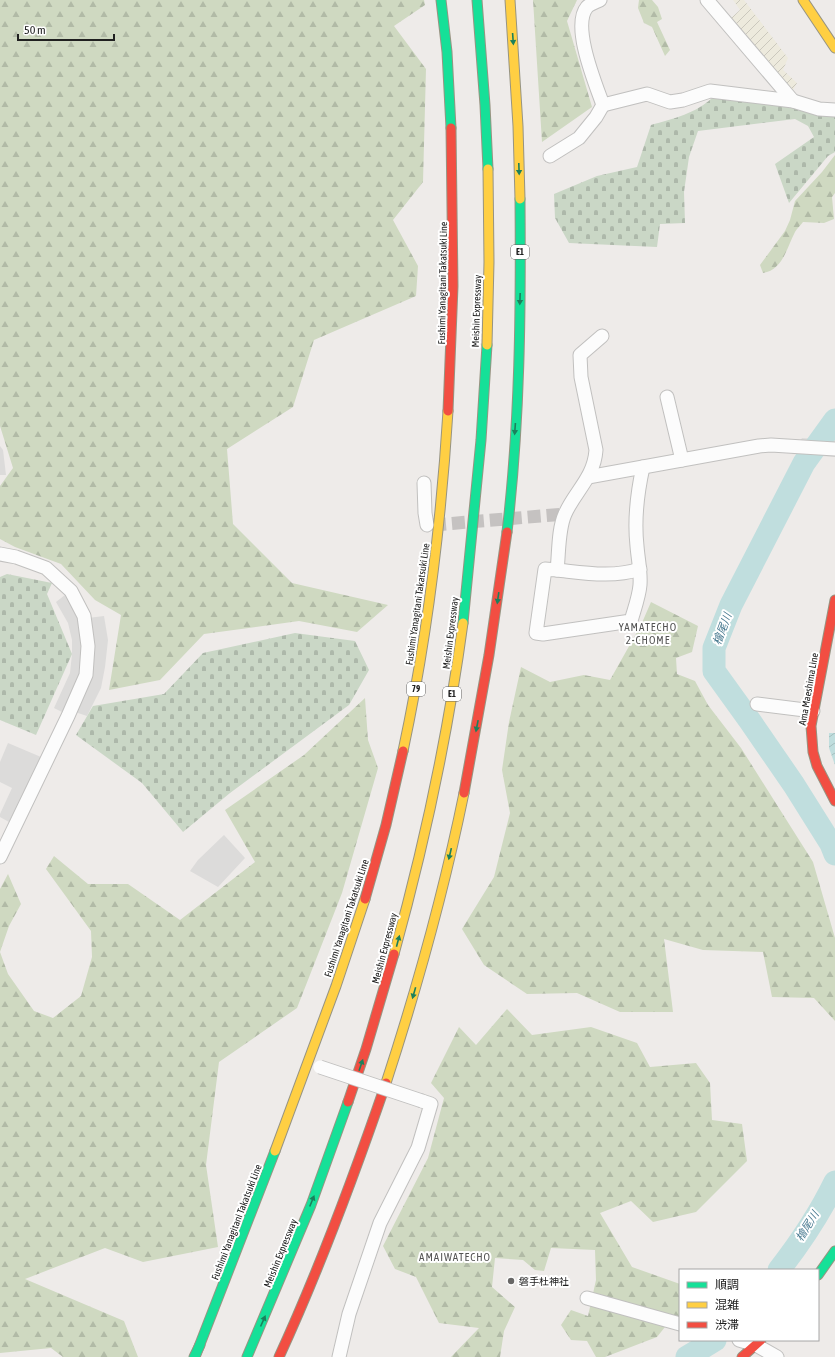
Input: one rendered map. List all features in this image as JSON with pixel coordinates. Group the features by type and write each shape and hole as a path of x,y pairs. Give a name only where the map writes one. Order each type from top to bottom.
{"main road":[{"name":"Fushimi Yanagitani Takatsuki Line","path":"194,1357 314,1065 328,1011 374,869 394,794 411,715 435,563 449,410 454,256 450,96 441,0"},
{"name":"Meishin Expressway","path":"247,1357 277,1289 318,1186 362,1062 398,942 430,810 455,682 470,562 484,418 489,295 488,168 483,59 477,0"},
{"name":"E1","path":"279,1357 295,1322 333,1227 370,1128 406,1023 436,914 460,814 481,708 498,598 510,504 517,392 520,294 520,212 517,98 510,0"},
{"path":"803,0 835,48"},
{"path":"507,591 510,504"},
{"name":"Ama Maeshima Line","path":"835,600 811,726 817,766 835,801"},
{"path":"391,1100 396,1085"},
{"path":"819,1274 835,1251"},
{"path":"742,1357 750,1342"}],"street":[{"path":"600,0 587,7 582,18 587,61 603,105"},
{"path":"707,0 793,101"},
{"path":"550,156 579,138 596,117 603,105 647,94 670,102 683,100 710,91 793,101 819,109 835,110"},
{"path":"557,570 562,524 565,514 588,477 595,462 596,450 581,377 580,356 602,336"},
{"path":"667,396 682,460"},
{"path":"588,477 759,446 835,449"},
{"path":"640,569 627,573 600,574 545,569 536,633 543,634 631,621 640,587 640,569 635,520 637,491 643,467"},
{"path":"424,484 427,525"},
{"path":"0,554 16,557 46,568 71,591 84,616 88,646 86,675 0,857"},
{"path":"756,704 813,711"},
{"path":"314,1065 431,1104 418,1148 380,1223 349,1314 339,1357"},
{"path":"587,1298 679,1324"},
{"path":"750,1342 777,1357"}],"shaded area":[{"path":"733,0 744,0 788,58 783,70 797,83 793,90 773,71 731,18 740,10"},
{"path":"0,446 3,450 6,475 0,475"},
{"path":"65,595 79,617 83,637 82,659 78,680 64,713 54,708 70,673 72,654 72,640 68,623 56,602"},
{"path":"104,616 108,640 105,667 101,688 87,716 75,712 93,661 94,635 88,618"},
{"path":"8,743 41,757 9,822 0,817 12,788 0,782 0,762"},
{"path":"224,835 245,858 218,887 190,871 198,860"}],"green space":[{"path":"0,0 424,0 425,5 394,26 426,69 423,182 393,220 418,266 416,296 314,340 293,407 227,449 233,524 292,583 388,605 357,632 299,621 204,634 160,680 109,690 121,615 95,600 61,564 15,547 0,539 0,486 13,468 0,426"},
{"path":"533,0 577,0 567,21 592,107 542,142"},
{"path":"639,0 652,0 658,7 662,19 657,22 670,50 665,56 652,27 644,23 638,8"},
{"path":"713,97 783,105 833,115 835,117 835,152 828,156 789,203 775,164 814,137 808,126 795,119 698,131 689,157 684,192 685,223 660,224 657,247 569,243 555,218 554,194 597,176 637,167 651,125 676,118 692,111 707,103"},
{"path":"835,155 835,193 832,197 834,219 824,223 803,222 795,232 780,263 770,271 763,273 760,265 785,231 790,220 795,201 822,172"},
{"path":"7,574 52,583 47,594 72,654 36,735 0,720 0,577"},
{"path":"651,602 698,626 692,652 676,658 677,674 695,681 708,705 741,748 813,862 835,938 835,1021 814,998 772,997 763,952 703,950 664,939 673,1012 620,1012 577,993 527,994 484,965 462,929 494,877 510,813 502,770 509,722 521,667 550,682 584,675 610,680 641,625"},
{"path":"295,633 355,641 369,670 349,705 230,793 183,832 142,783 76,735 93,706 164,694 203,653"},
{"path":"365,698 368,740 378,768 342,893 297,1008 219,1062 206,1165 218,1247 143,1262 105,1248 25,1279 124,1321 138,1357 63,1357 51,1348 0,1353 0,952 8,974 34,1011 53,1018 81,996 92,957 91,931 46,869 54,856 88,884 128,884 180,920 255,862 225,810 304,755"},
{"path":"8,874 21,904 9,926 0,952 0,889"},
{"path":"507,1009 532,1035 591,1027 637,1043 650,1067 696,1063 710,1083 712,1120 742,1124 747,1161 696,1212 653,1222 631,1201 600,1213 632,1267 679,1284 679,1316 673,1317 657,1337 605,1357 596,1357 587,1341 571,1340 561,1325 571,1310 588,1316 596,1280 595,1250 551,1248 544,1271 535,1270 523,1260 495,1258 492,1287 515,1307 504,1331 500,1357 451,1357 479,1328 439,1323 416,1277 395,1269 383,1246 428,1158 444,1098 431,1083 459,1027 476,1045"}],"water":[{"path":"829,733 835,733 835,765 829,748"}],"pier":[{"path":"802,438 835,440 835,457 792,454"}],"waterway":[{"name":"檜尾川","path":"835,420 804,463 731,605 714,648 714,671 794,785 831,844 835,854"},
{"name":"檜尾川","path":"780,1269 809,1228 835,1182"},
{"name":"檜尾川","path":"687,1357 713,1341"}],"tunnel":[{"path":"433,525 565,514"}],"traffic: fast":[{"path":"441,0 447,52 451,128"},
{"path":"477,0 488,169"},
{"path":"507,532 515,449 519,366 520,199"},
{"path":"463,623 481,440 487,345"},
{"path":"247,1357 311,1205 348,1102"},
{"path":"195,1357 275,1151"},
{"path":"819,1274 835,1251"},
{"path":"194,1357 200,1345"}],"traffic: slow":[{"path":"510,0 518,126 520,199"},
{"path":"803,0 835,48"},
{"path":"487,345 489,262 488,169"},
{"path":"403,751 412,709 432,582 448,411"},
{"path":"394,954 434,790 450,706 463,623"},
{"path":"386,1083 429,939 448,866 464,793"},
{"path":"275,1151 336,986 365,899"}],"traffic: jam":[{"path":"448,411 453,286 451,128"},
{"path":"464,793 489,655 507,532"},
{"path":"835,600 811,726 813,752 817,766 835,801"},
{"path":"365,899 386,825 403,751"},
{"path":"348,1102 366,1049 394,954"},
{"path":"279,1357 309,1290 336,1222 386,1083"},
{"path":"742,1357 760,1341"}],"place":[{"name":"磐手杜神社","path":"511,1281"}],"district":[{"name":"YAMATECHO 2-CHOME","path":"648,633"},
{"name":"AMAIWATECHO","path":"455,1257"}]}
